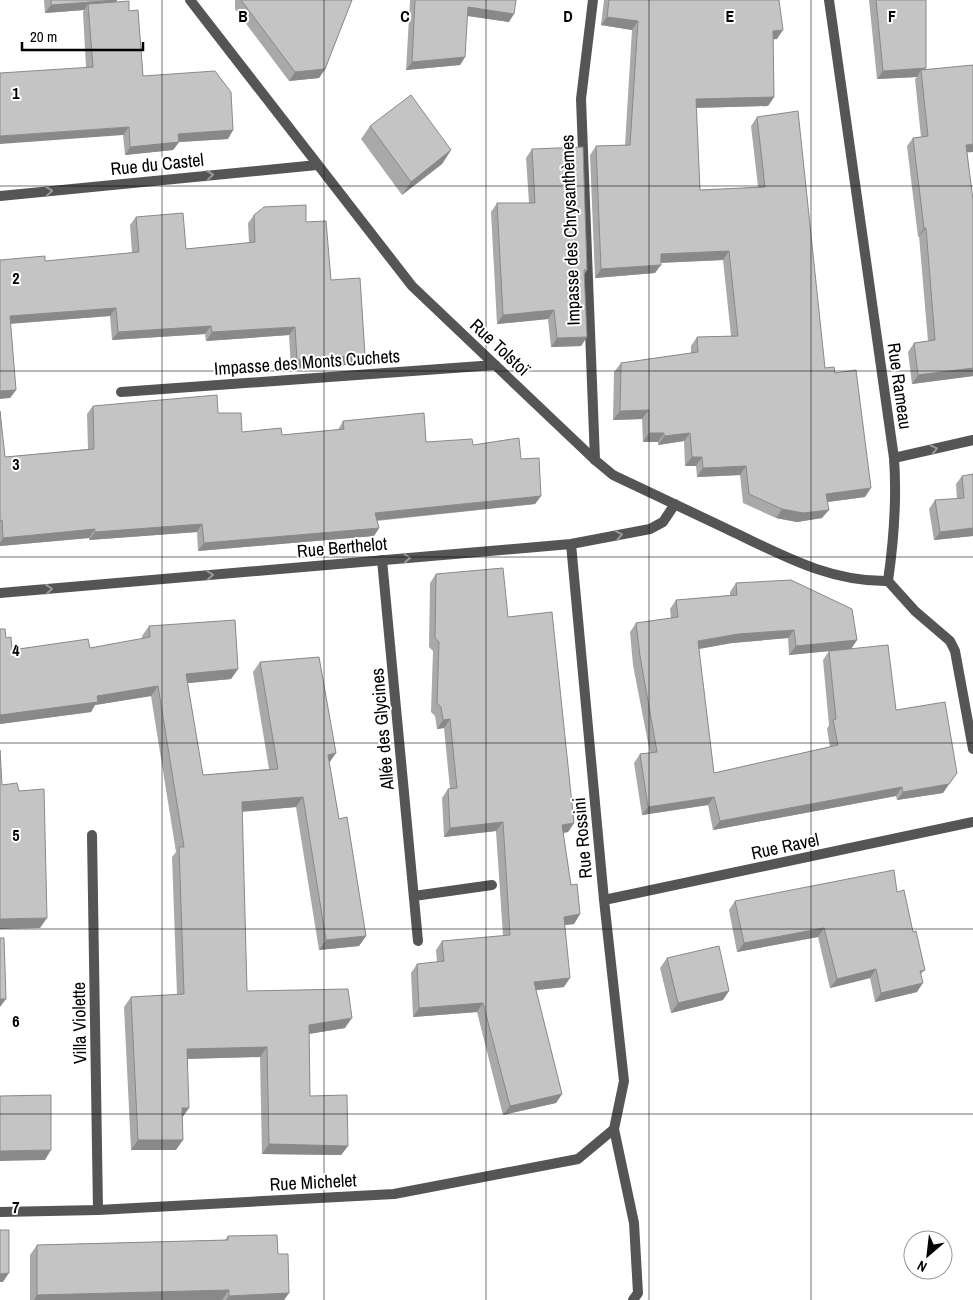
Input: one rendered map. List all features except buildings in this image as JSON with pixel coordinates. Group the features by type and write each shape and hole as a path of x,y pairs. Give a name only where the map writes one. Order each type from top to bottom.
{"street":[{"name":"Rue Tolstoï","path":"190,0 412,286 595,460 613,474 798,563 841,578 864,581 888,581"},
{"name":"Impasse des Chrysanthèmes","path":"593,0 581,99 595,460"},
{"name":"Rue Rameau","path":"829,0 894,458 897,496 896,525 888,581"},
{"name":"Rue du Castel","path":"0,196 317,165"},
{"name":"Impasse des Monts Cuchets","path":"121,392 495,365"},
{"path":"894,458 973,440"},
{"name":"Rue Berthelot","path":"0,593 571,544 650,529 663,522 675,504"},
{"name":"Rue Rossini","path":"571,544 604,900 624,1081 614,1129"},
{"name":"Allée des Glycines","path":"382,560 418,941"},
{"path":"888,581 915,611 950,641 955,651 973,749"},
{"name":"Rue Ravel","path":"604,900 973,822"},
{"name":"Villa Violette","path":"92,835 98,1210"},
{"path":"414,896 492,885"},
{"path":"614,1129 634,1223 638,1293 633,1300"},
{"name":"Rue Michelet","path":"0,1212 98,1210 394,1194 578,1158 614,1129"}]}
